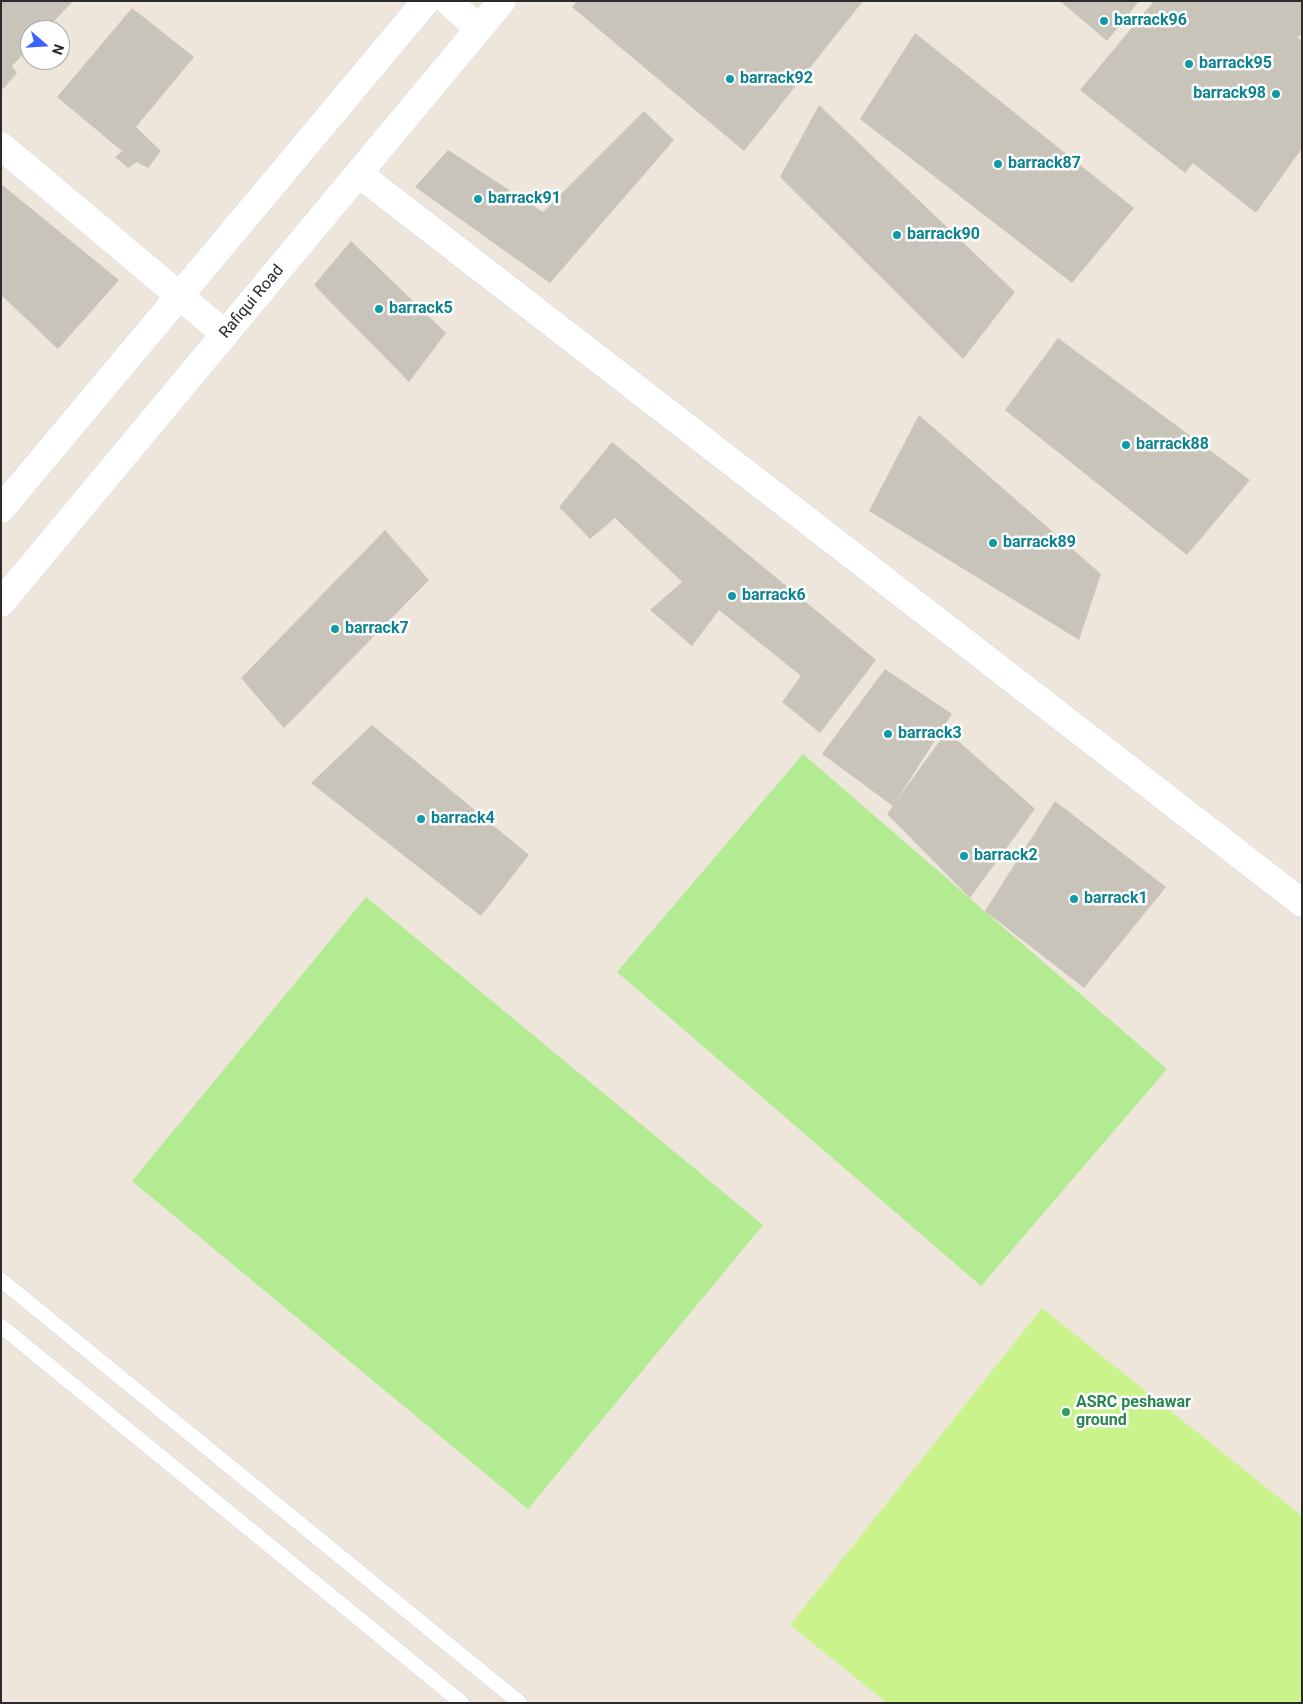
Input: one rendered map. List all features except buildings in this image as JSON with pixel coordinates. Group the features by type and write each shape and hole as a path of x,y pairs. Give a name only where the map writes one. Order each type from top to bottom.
{"street":[{"path":"1,510 426,1"},
{"path":"448,1 479,29"},
{"name":"Rafiqui Road","path":"1,603 502,1"},
{"path":"1,146 225,334"},
{"path":"359,174 1302,903"}],"lane":[{"path":"1,1280 520,1703"},
{"path":"1,1326 462,1703"}],"green space":[{"path":"803,754 1167,1069 981,1286 617,972"},
{"path":"366,897 763,1225 528,1509 132,1181"},
{"name":"ASRC peshawar ground","path":"1042,1308 1302,1516 1302,1703 887,1703 790,1625"}],"place":[{"name":"barrack96","path":"1104,21"},
{"name":"barrack95","path":"1189,64"},
{"name":"barrack92","path":"730,79"},
{"name":"barrack98","path":"1276,94"},
{"name":"barrack87","path":"998,164"},
{"name":"barrack91","path":"478,199"},
{"name":"barrack90","path":"897,235"},
{"name":"barrack5","path":"379,309"},
{"name":"barrack88","path":"1126,445"},
{"name":"barrack89","path":"993,543"},
{"name":"barrack6","path":"732,596"},
{"name":"barrack7","path":"335,629"},
{"name":"barrack3","path":"888,734"},
{"name":"barrack4","path":"421,819"},
{"name":"barrack2","path":"964,856"},
{"name":"barrack1","path":"1074,899"},
{"name":"ASRC peshawar ground","path":"1066,1412"}]}
